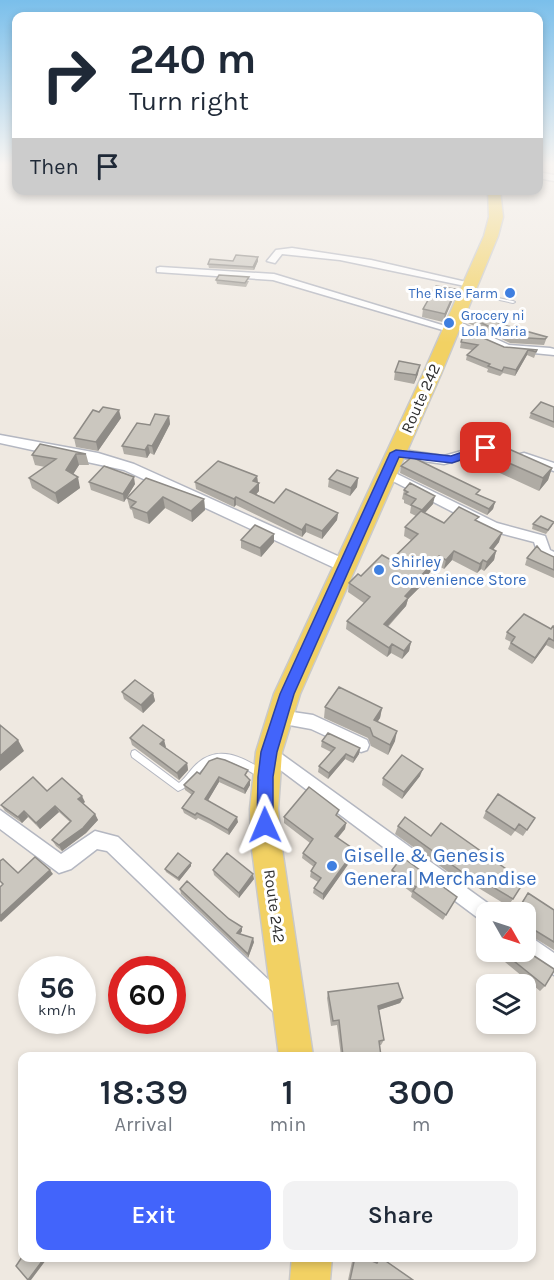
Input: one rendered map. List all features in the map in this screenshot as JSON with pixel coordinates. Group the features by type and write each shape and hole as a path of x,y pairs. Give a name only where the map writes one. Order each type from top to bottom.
{"main road":[{"name":"Route 242","path":"296,1052 266,842 267,764 279,717 432,374 495,224"},
{"path":"310,1280 312,1262"}],"street":[{"path":"272,261 279,252 286,250 330,256 468,288"},
{"path":"160,270 274,278 452,326 484,340 529,352 537,349 554,352"},
{"path":"0,439 129,466 345,566"},
{"path":"393,458 452,459 493,447 554,467"},
{"path":"393,458 493,527 540,539 544,552 554,557"},
{"path":"279,717 313,722 361,745"},
{"path":"267,764 476,907"},
{"path":"0,818 58,864 64,863 95,840 112,843 291,1015"},
{"path":"536,951 554,965"}],"lane":[{"path":"468,288 513,302"},
{"path":"135,754 178,788 191,779 202,764 224,756 267,764"}],"building":[{"path":"236,255 258,257 253,267 208,264 210,259 233,261"},
{"path":"219,275 249,277 245,283 216,280"},
{"path":"436,286 456,289 445,314 423,309"},
{"path":"469,317 505,324 547,337 545,339 511,337"},
{"path":"465,330 504,347 537,350 536,352 528,350 516,370 504,367 502,371 467,355 478,345 461,342"},
{"path":"399,361 420,365 416,375 395,372"},
{"path":"541,402 554,407 554,422 531,413"},
{"path":"103,407 119,410 96,442 74,438 93,410 99,412"},
{"path":"155,414 169,416 152,446 148,445 145,450 122,446 137,423 150,425"},
{"path":"493,442 552,468 543,478 479,450"},
{"path":"40,444 86,454 76,454 66,470 78,477 55,493 29,478 56,459 32,455"},
{"path":"412,457 480,490 476,494 495,502 489,509 401,466"},
{"path":"218,461 257,476 253,481 259,483 250,492 274,503 286,489 338,513 322,531 306,524 302,530 236,497 234,499 195,482"},
{"path":"104,466 134,477 123,494 89,482"},
{"path":"337,470 358,478 351,488 329,479"},
{"path":"146,478 204,499 191,511 163,497 147,513 131,507 136,502 127,498"},
{"path":"410,483 435,496 422,510 411,505 416,499 405,494 408,492 404,490"},
{"path":"459,507 479,517 475,520 502,533 490,548 496,551 487,562 483,560 480,564 454,551 446,560 439,556 405,596 408,598 384,624 411,642 404,651 392,644 389,648 347,621 370,597 349,583 358,574 361,576 382,555 391,560 418,534 405,527 421,511 444,523"},
{"path":"541,516 554,522 548,530 533,524"},
{"path":"255,525 274,534 260,548 241,540"},
{"path":"537,546 541,551 554,557 554,570 527,558"},
{"path":"524,614 551,629 554,626 554,641 549,638 535,658 511,643 515,637 507,632"},
{"path":"135,680 153,693 141,705 122,692"},
{"path":"339,687 382,708 374,720 397,731 390,745 373,736 370,728 325,707"},
{"path":"0,725 18,740 0,756"},
{"path":"143,725 164,740 160,744 187,763 177,773 130,738"},
{"path":"328,733 360,748 354,758 346,754 329,773 319,766 335,748 322,741"},
{"path":"402,755 423,769 404,792 383,778"},
{"path":"217,758 248,770 245,775 250,780 244,789 219,777 205,799 237,817 228,830 197,813 195,815 182,808 194,792 184,785 197,772 200,774 209,761"},
{"path":"33,777 47,791 62,778 82,796 78,799 95,814 83,828 59,845 52,840 71,821 55,806 36,823 24,811 18,817 1,805"},
{"path":"309,787 339,810 336,815 346,823 335,836 355,850 323,894 314,888 321,878 311,871 316,863 303,853 313,839 284,817"},
{"path":"498,794 535,818 527,830 519,824 515,830 486,811"},
{"path":"405,817 431,836 441,823 509,871 505,878 520,888 513,899 471,874 469,877 398,826"},
{"path":"178,853 191,863 178,878 165,869"},
{"path":"227,853 253,874 239,893 213,870"},
{"path":"35,857 50,870 0,916 0,887 3,884 0,881 0,861 3,859 18,873"},
{"path":"402,857 457,897 446,915 413,891 416,887 392,870"},
{"path":"187,881 229,919 242,927 237,933 253,938 248,954 180,889"},
{"path":"528,893 554,910 554,942 536,931 536,902 523,902"},
{"path":"536,957 554,969 545,986 536,979 536,974 530,974 515,962 536,962"},
{"path":"398,983 403,998 378,1006 384,1040 379,1041 380,1052 343,1052 339,1020 333,1021 328,992"},
{"path":"19,1262 42,1262 28,1280 16,1266"},
{"path":"354,1262 387,1262 413,1280 350,1280"}],"place":[{"name":"The Rise Farm","path":"510,293"},
{"name":"Grocery ni Lola Maria","path":"449,323"},
{"name":"Shirley Convenience Store","path":"379,570"},
{"name":"Giselle & Genesis General Merchandise","path":"332,866"}],"route":[{"path":"265,825 264,809 269,752 287,694 396,453 444,460 486,448"}]}
